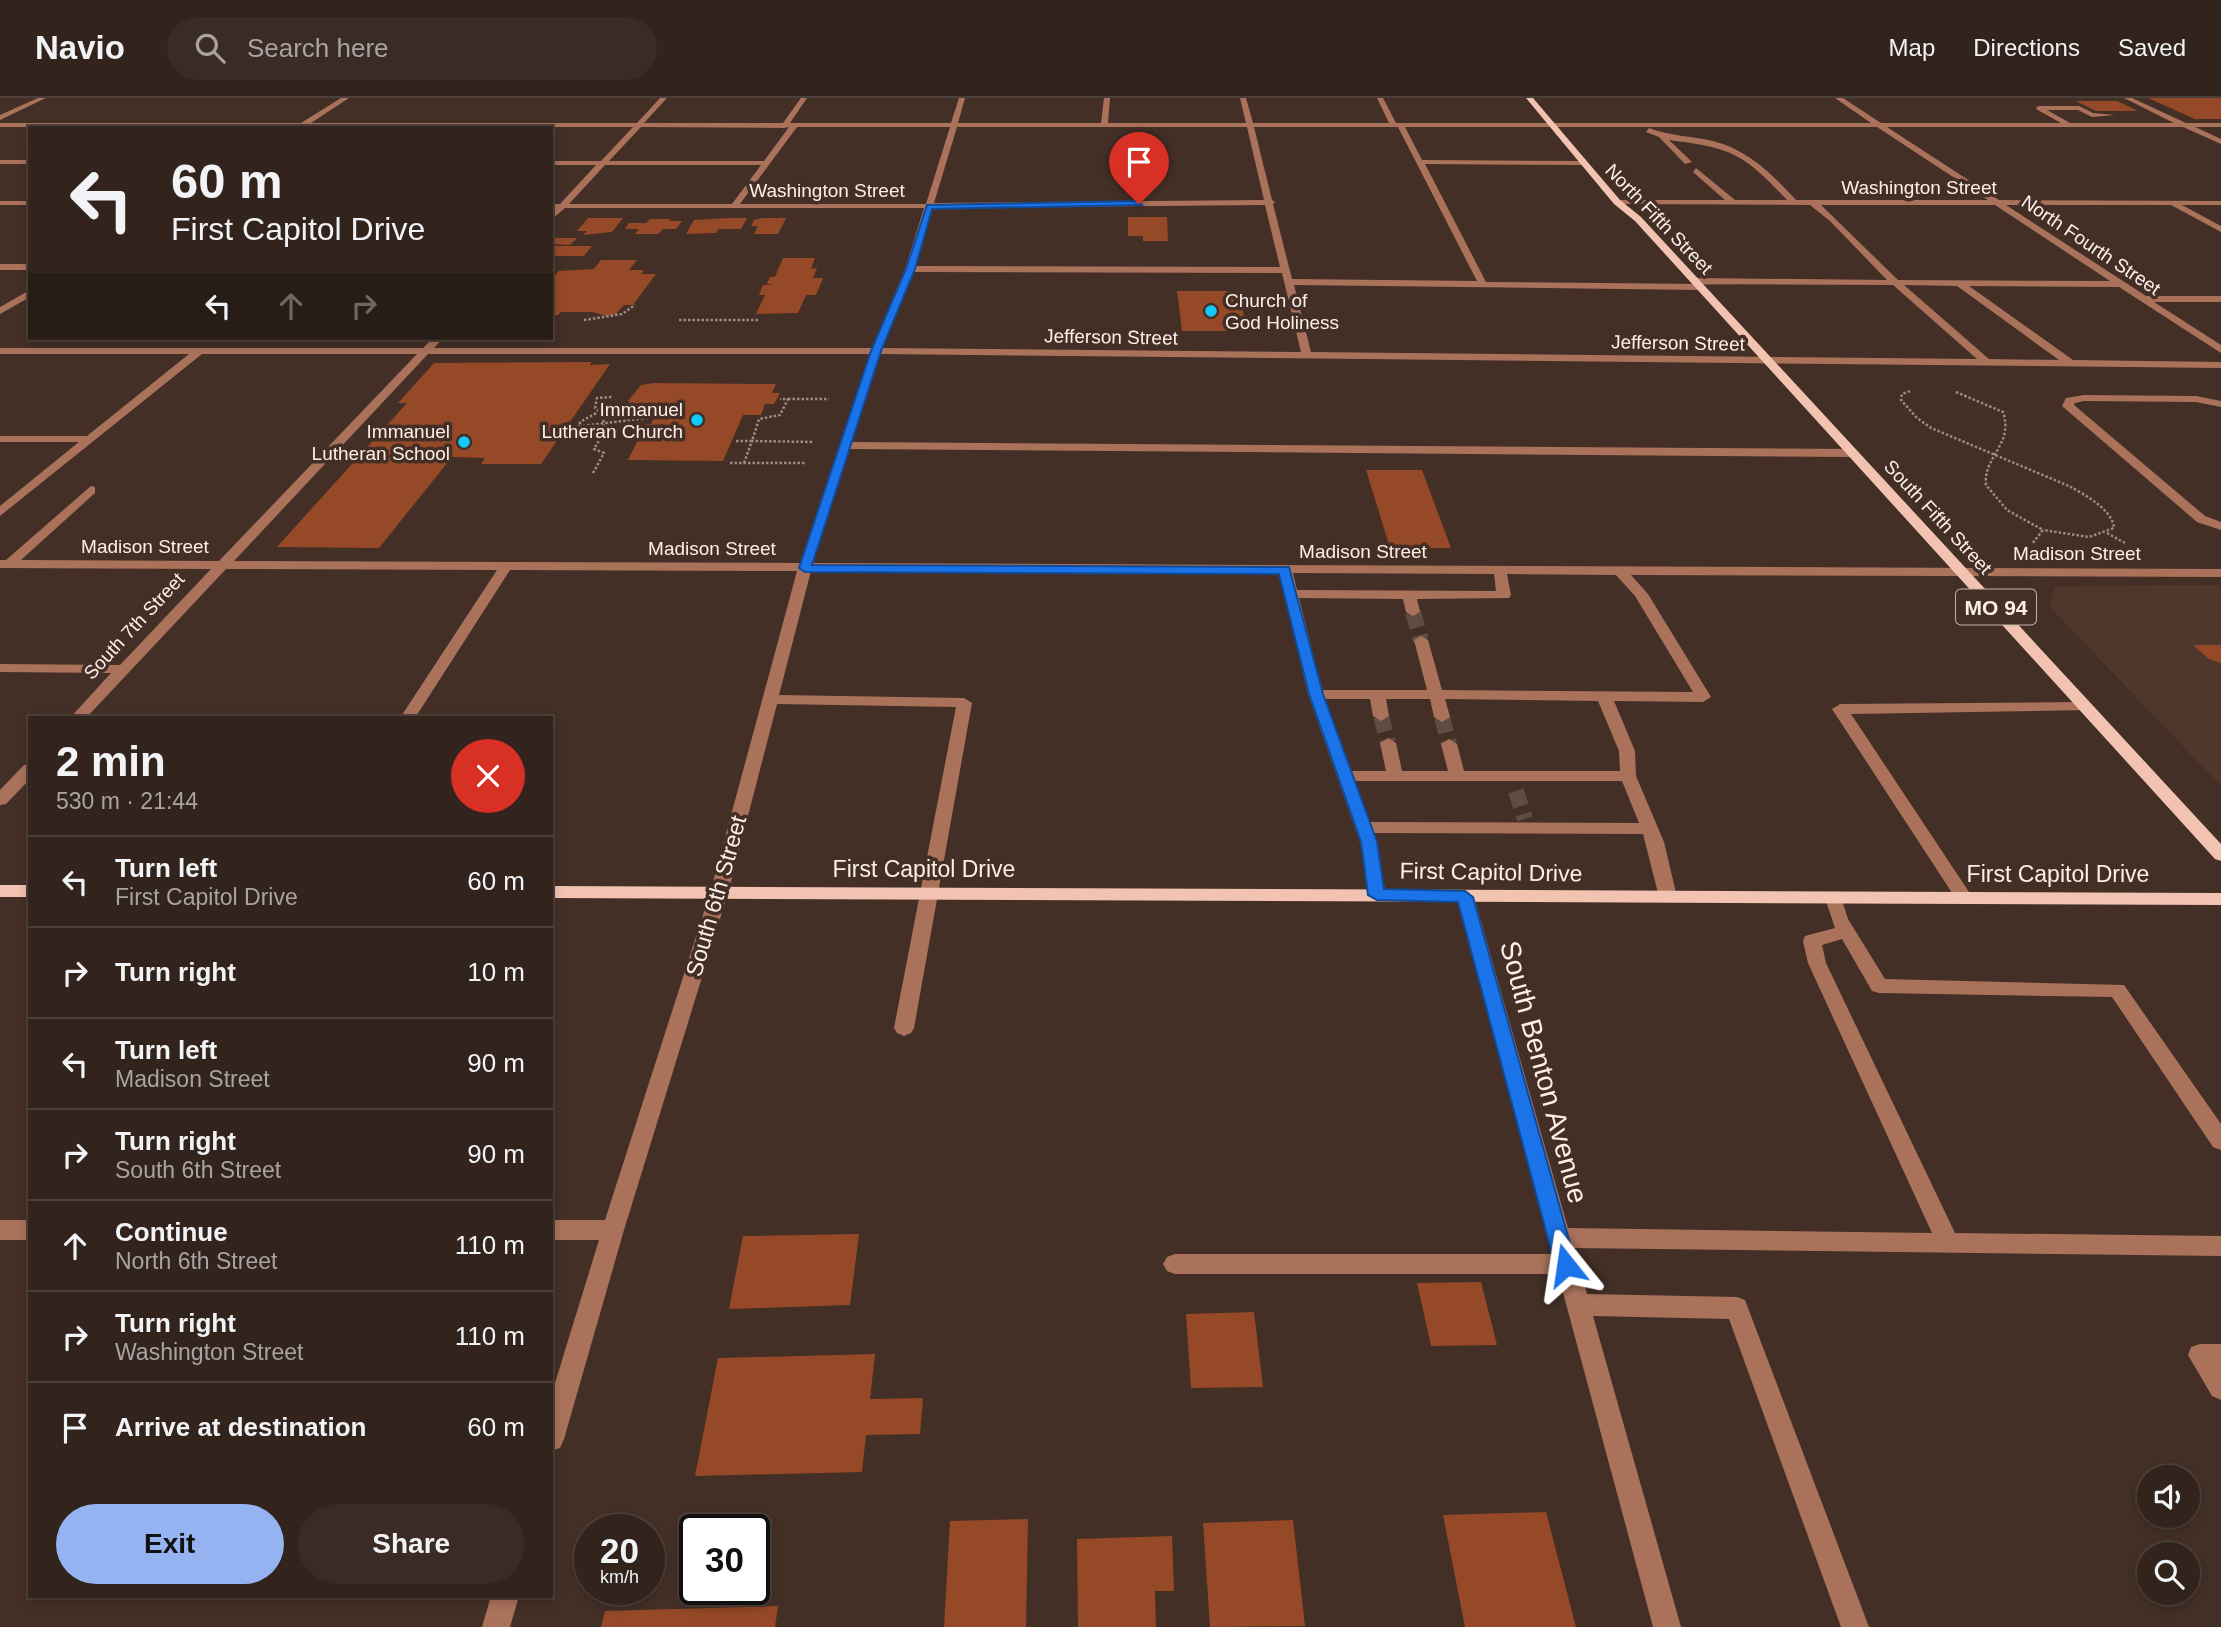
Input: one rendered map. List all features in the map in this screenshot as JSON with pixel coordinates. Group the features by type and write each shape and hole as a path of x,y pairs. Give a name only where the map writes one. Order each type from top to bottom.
{"main road":[{"name":"North Fifth Street","path":"1529,98 1617,202 1638,219 1766,362"},
{"name":"South Fifth Street","path":"1766,362 1963,571 2221,855"},
{"path":"0,891 28,891"},
{"name":"First Capitol Drive","path":"553,892 2221,899"}],"street":[{"path":"0,117 43,98"},
{"path":"300,126 346,98"},
{"path":"553,216 664,98"},
{"path":"784,125 804,98"},
{"name":"South 6th Street","path":"553,1432 613,1230 719,893 805,568 876,351 910,269 962,98"},
{"path":"1104,126 1107,98"},
{"path":"1243,98 1271,202 1307,357"},
{"path":"1380,98 1420,162 1483,284"},
{"name":"North Fourth Street","path":"1838,98 2221,350"},
{"path":"2127,98 2221,142"},
{"path":"2070,125 2038,108 2079,108 2092,115 2127,115"},
{"path":"2139,115 2164,114"},
{"path":"0,125 2221,125"},
{"path":"734,206 794,125"},
{"path":"1644,126 1662,137 1688,162"},
{"path":"1662,137 1698,141 1742,154 1769,174 1794,202"},
{"path":"0,162 28,162"},
{"path":"1420,162 1583,163"},
{"path":"553,163 766,163"},
{"path":"1696,170 1732,202"},
{"name":"Washington Street","path":"553,206 1271,202"},
{"name":"Washington Street","path":"1617,202 2221,203"},
{"path":"1812,202 1833,219 1895,282 1986,362"},
{"path":"0,203 28,203"},
{"path":"2172,203 2221,229"},
{"path":"0,267 28,267"},
{"path":"910,269 1286,270"},
{"path":"1289,282 2119,284"},
{"path":"1959,283 2070,363"},
{"path":"0,311 28,294"},
{"path":"2143,299 2221,299"},
{"name":"South 7th Street","path":"79,716 219,565 436,340"},
{"name":"Jefferson Street","path":"0,351 876,351 2221,365"},
{"path":"0,512 199,351"},
{"path":"2221,404 2196,398 2084,398 2070,400 2068,406 2201,519 2221,527"},
{"path":"0,439 91,439"},
{"path":"846,444 1853,453"},
{"path":"4,564 91,490"},
{"name":"Madison Street","path":"4,564 2221,573"},
{"path":"408,716 506,566"},
{"path":"1285,570 1316,694 1369,842 1377,895"},
{"path":"1290,594 1504,595 1500,571"},
{"path":"1316,694 1703,697 1641,593 1620,571"},
{"path":"1409,595 1413,612"},
{"path":"1421,640 1442,717"},
{"path":"0,668 123,669"},
{"path":"1377,694 1381,716"},
{"path":"1604,696 1627,751 1628,776 1650,829 1668,897"},
{"path":"770,699 964,703 948,806 921,923 904,1028"},
{"path":"1964,898 1840,709 2086,707"},
{"path":"1388,743 1395,776"},
{"path":"1449,744 1458,776"},
{"path":"0,800 28,771"},
{"path":"1345,776 1458,776 1514,783 1628,776"},
{"path":"1364,827 1525,823 1650,829"},
{"name":"South Benton Avenue","path":"1465,897 1667,1627"},
{"path":"1834,898 1846,931 1879,986 2117,990 2213,1117 2221,1141"},
{"path":"1846,931 1812,941 1817,962 1949,1244"},
{"path":"0,1230 28,1230"},
{"path":"553,1230 613,1230"},
{"path":"1559,1238 2221,1246"},
{"path":"1175,1264 1566,1265"},
{"path":"1577,1305 1737,1308 1855,1627"},
{"path":"2221,1354 2200,1355 2221,1388"},
{"path":"496,1627 504,1598"}],"path":[{"path":"584,320 622,314 635,305"},
{"path":"679,320 760,320"},
{"path":"1911,390 1902,394 1901,400 1917,418 1949,437 1996,455 2046,475 2090,498 2113,520 2113,528 2107,533 2087,536 2043,530 2014,515 1987,489 1985,478 1996,455 2007,434 2003,412 1950,390"},
{"path":"593,473 604,453 594,449 604,432 603,414 595,408 597,398 613,397"},
{"path":"780,399 829,399"},
{"path":"744,463 758,419 780,415 788,399"},
{"path":"600,411 580,422 580,430 600,438"},
{"path":"565,428 654,417"},
{"path":"736,441 813,442"},
{"path":"730,463 805,463"},
{"path":"2030,545 2043,530"}],"shaded area":[{"path":"2221,585 2221,786 2049,606 2056,586"}],"building":[{"path":"2148,98 2221,98 2221,119 2195,119"},
{"path":"2076,101 2117,101 2138,111 2096,111"},
{"path":"1128,217 1167,217 1168,241 1143,241 1143,236 1128,236"},
{"path":"588,218 623,218 612,232 583,235 587,231 577,231"},
{"path":"747,218 741,229 686,234 694,220"},
{"path":"786,218 778,234 754,234 758,226 751,226 754,220"},
{"path":"650,219 682,221 676,229 663,229 658,234 635,234 639,229 625,229 629,223 646,223"},
{"path":"553,238 577,238 570,245 553,244"},
{"path":"553,246 592,246 584,256 553,256"},
{"path":"783,258 815,258 811,269 817,268 813,278 823,278 816,295 806,295 798,313 756,314 765,295 759,295 763,285 774,285 767,284 770,277 775,277"},
{"path":"601,260 637,260 629,270 644,270 641,274 656,274 633,305 624,305 616,314 607,316 592,312 561,312 553,315 553,277 559,271 594,269"},
{"name":"Church of God Holiness","path":"1177,291 1239,291 1247,331 1182,331"},
{"name":"Immanuel Lutheran School","path":"591,362 590,365 610,364 541,464 481,464 485,458 452,457 379,548 277,547 407,403 398,403 434,363"},
{"name":"Immanuel Lutheran Church","path":"776,384 772,393 780,393 774,404 765,404 761,415 743,415 723,461 628,460 646,424 651,424 656,414 637,411 640,406 632,408 634,406 628,401 641,385"},
{"path":"1366,470 1422,470 1451,548 1390,548"},
{"path":"2193,645 2221,645 2221,663 2209,659"},
{"path":"859,1234 850,1305 729,1309 743,1236"},
{"path":"1481,1282 1497,1345 1431,1346 1417,1283"},
{"path":"1254,1312 1263,1387 1191,1388 1186,1314"},
{"path":"875,1354 870,1399 923,1398 920,1434 866,1435 862,1472 695,1476 718,1358"},
{"path":"1546,1512 1576,1627 1465,1627 1443,1515"},
{"path":"1028,1519 1026,1627 944,1627 950,1521"},
{"path":"1293,1520 1305,1626 1210,1627 1203,1523"},
{"path":"1172,1536 1174,1591 1155,1591 1156,1627 1078,1627 1077,1539"},
{"path":"778,1606 775,1627 601,1627 605,1611"}],"tunnel":[{"path":"1413,612 1421,640"},
{"path":"1381,716 1388,743"},
{"path":"1442,717 1449,744"},
{"path":"1516,791 1525,819"}],"place":[{"name":"Church of God Holiness","path":"1211,311"},
{"name":"Immanuel Lutheran Church","path":"697,420"},
{"name":"Immanuel Lutheran School","path":"464,442"}],"route":[{"path":"1139,204 929,206 910,269 876,351 805,568 1285,570 1316,694 1369,842 1377,895 1465,897 1566,1265"}]}
